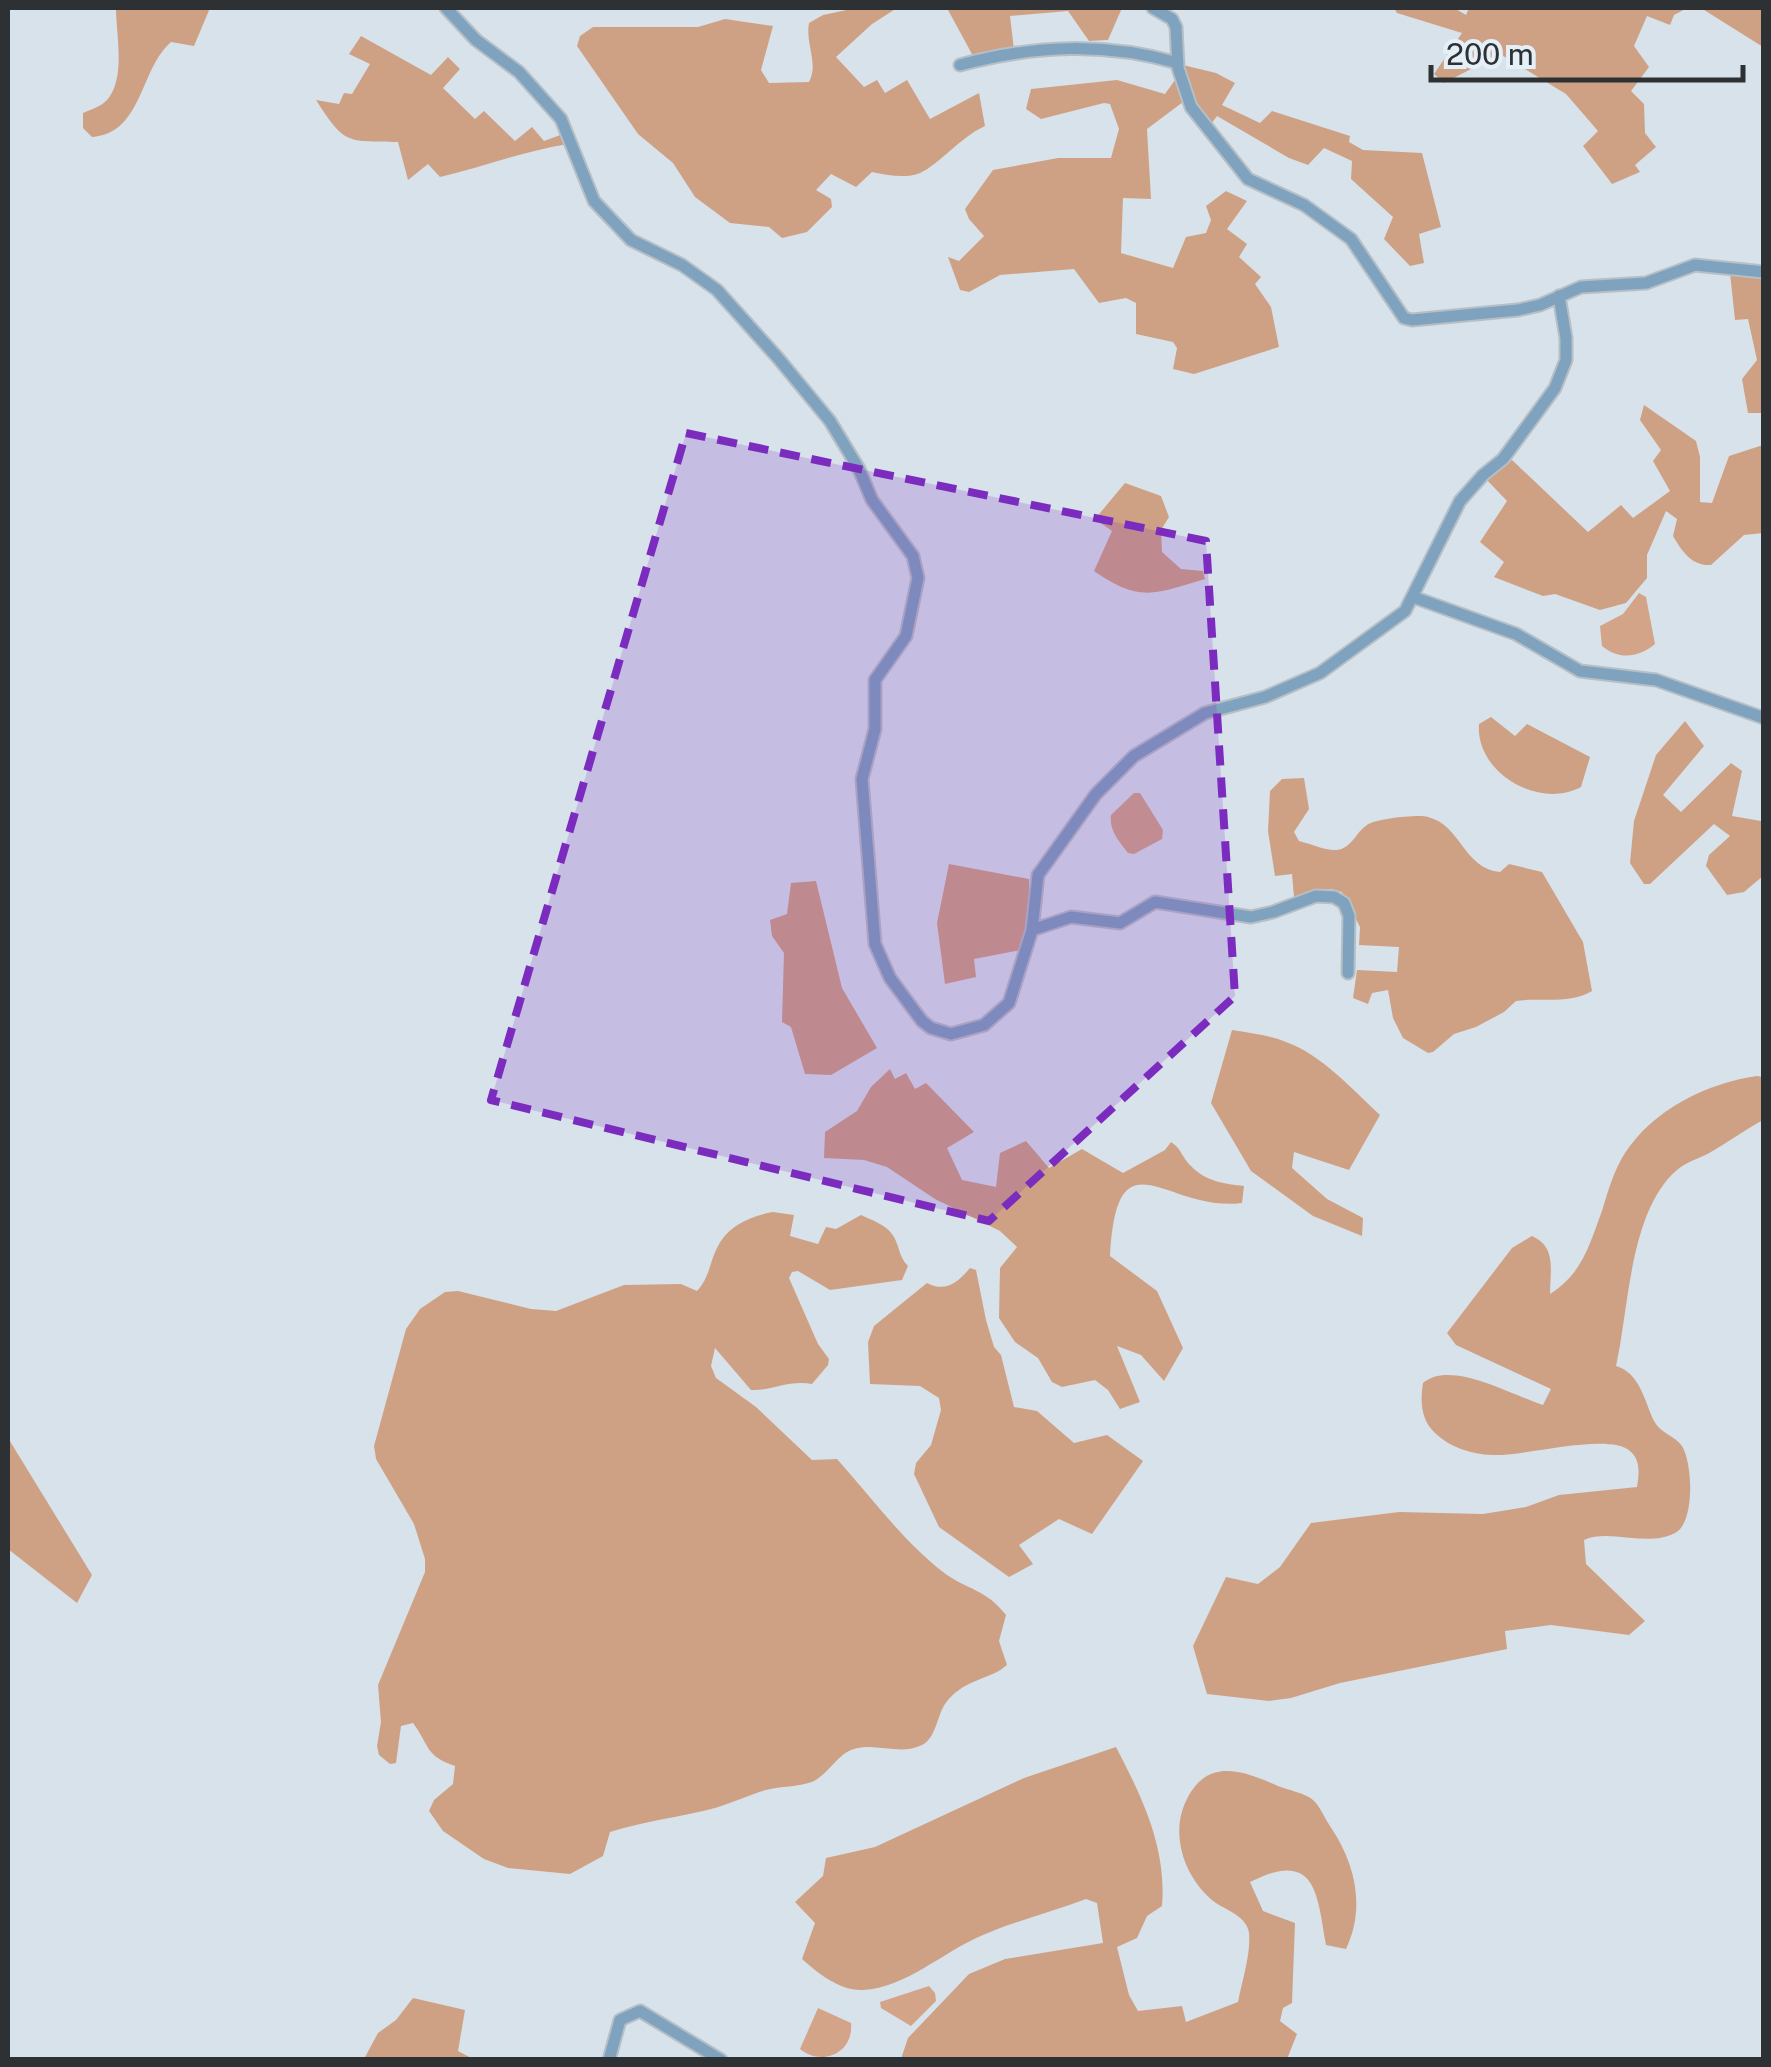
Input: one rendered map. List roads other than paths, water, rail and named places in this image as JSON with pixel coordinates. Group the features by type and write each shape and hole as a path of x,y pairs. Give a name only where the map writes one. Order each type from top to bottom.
{"street":[{"path":"446,8 476,40 519,72 562,119 594,201 634,242 682,264 717,290 778,358 830,421 859,469 872,500 913,556 918,578 906,636 876,680 875,729 862,779 875,944 890,978 920,1018 932,1028 951,1034 984,1025 1008,1003 1032,930 1038,875 1096,794 1134,756 1206,713 1265,697 1320,673 1391,624 1413,597 1460,501 1503,459 1555,388 1566,360 1560,296"},
{"path":"1153,8 1172,19 1176,26 1184,91 1195,114 1248,179 1304,206 1351,240 1404,318 1510,312 1540,305 1581,286 1650,282 1695,264 1764,272"},
{"path":"960,65 1016,53 1099,47 1137,51 1178,63"},
{"path":"1413,597 1516,634 1580,671 1656,680 1764,718"},
{"path":"1032,930 1071,917 1120,923 1155,902 1252,916 1316,896 1334,896 1344,903 1349,916 1348,973"},
{"path":"608,2060 620,2020 640,2011 721,2060"}]}
